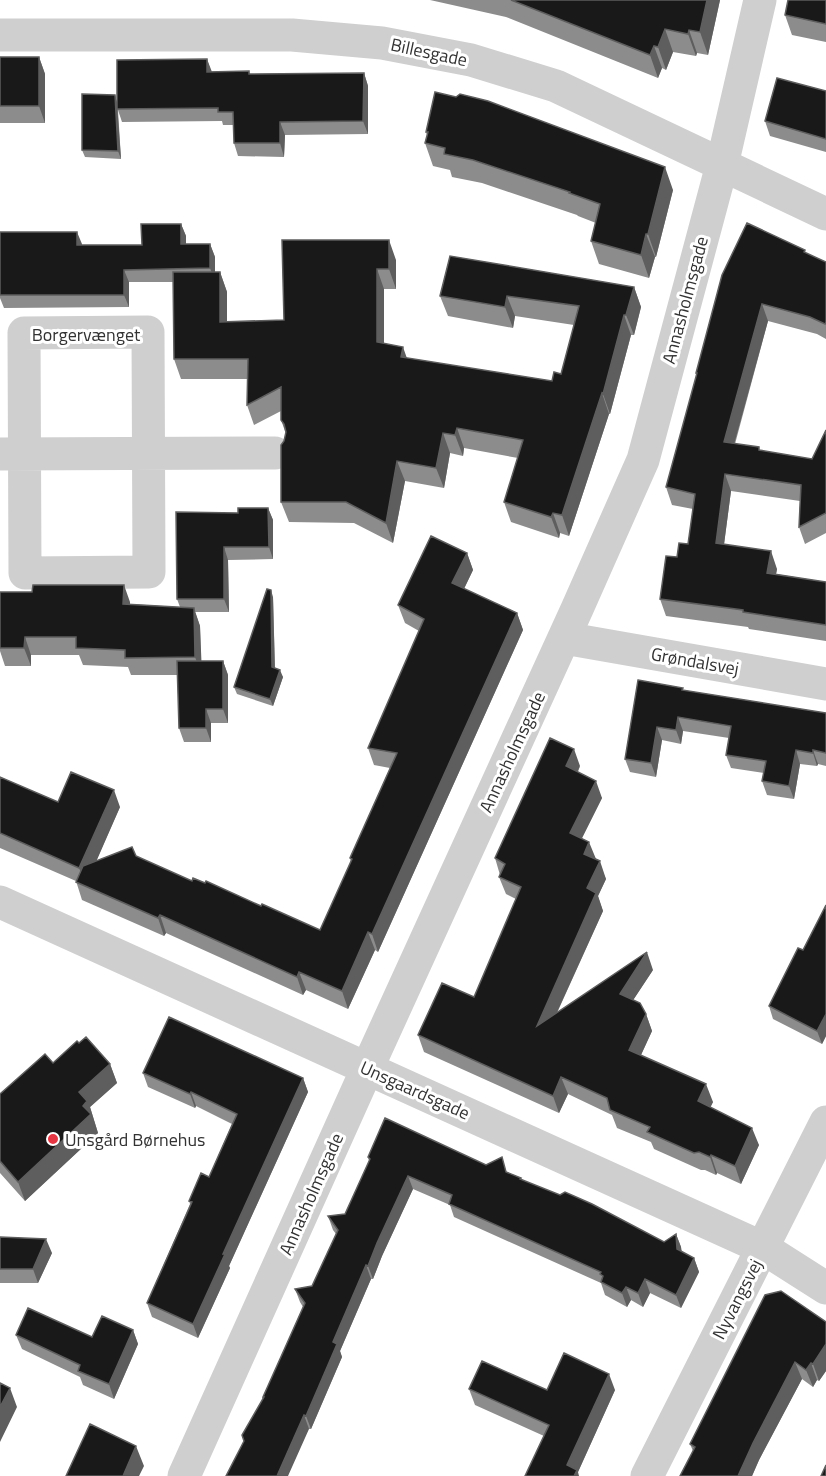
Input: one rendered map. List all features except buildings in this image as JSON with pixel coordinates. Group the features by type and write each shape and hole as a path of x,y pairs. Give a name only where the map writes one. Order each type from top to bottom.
{"street":[{"name":"Annasholmsgade","path":"184,1476 643,460 722,165 760,0"},
{"name":"Billesgade","path":"0,35 292,35 382,43 471,60 556,86 826,214"},
{"name":"Borgervænget","path":"148,332 148,453 149,572 25,573 12,454 24,333 148,332"},
{"path":"12,454 275,453"},
{"name":"Grøndalsvej","path":"564,638 826,684"},
{"name":"Unsgaardsgade","path":"0,902 763,1248 826,1288"},
{"name":"Nyvangsvej","path":"647,1476 826,1122"}],"place":[{"name":"Unsgård Børnehus","path":"53,1139"}]}
